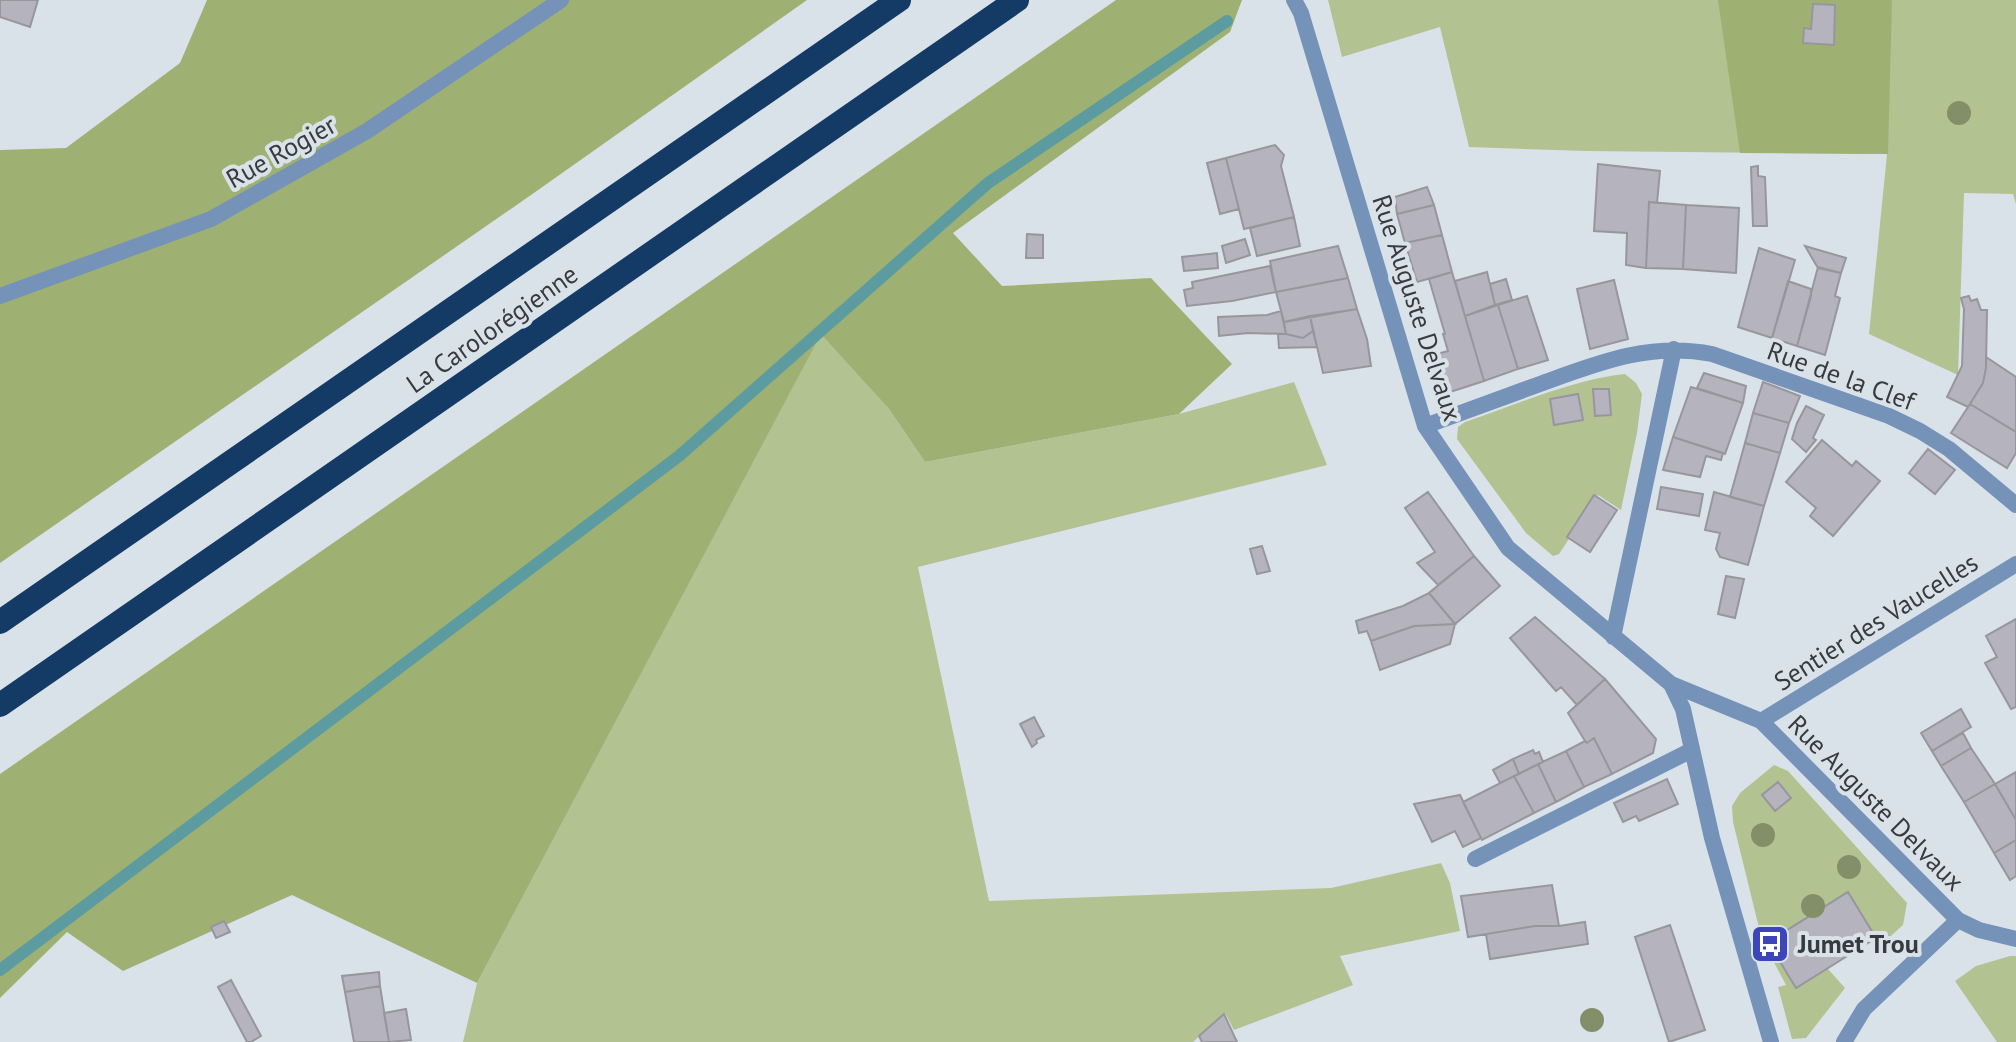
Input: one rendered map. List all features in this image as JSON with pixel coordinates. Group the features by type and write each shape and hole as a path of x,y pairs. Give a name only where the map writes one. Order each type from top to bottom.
{"highway":[{"name":"La Carolorégienne","path":"0,622 899,0"},
{"name":"La Carolorégienne","path":"0,705 1017,0"}],"street":[{"name":"Rue Rogier","path":"0,296 211,219 367,131 561,0"},
{"name":"Rue Auguste Delvaux","path":"1294,0 1301,13 1425,426 1508,548 1671,684 1761,721 1958,920"},
{"name":"Rue de la Clef","path":"1425,426 1629,354 1674,349 1712,354 1889,416 1920,431 1949,449 2016,505"},
{"path":"1613,637 1674,349"},
{"name":"Sentier des Vaucelles","path":"1761,721 2016,564"},
{"name":"Rue Auguste Delvaux","path":"1671,684 1683,709 1712,838 1771,1042"},
{"path":"1475,859 1692,750"},
{"path":"1844,1042 1864,1009 1958,920 1979,930 2016,939"}],"green space":[{"path":"207,0 807,0 0,563 0,150 66,148 180,63"},
{"path":"1116,0 1242,0 1230,32 953,233 1002,286 1151,278 1232,364 1179,414 925,462 889,409 821,334 477,983 292,895 123,971 67,932 0,998 0,774"},
{"path":"1328,0 2016,0 2016,204 2013,194 1964,193 1958,375 1869,334 1887,154 1469,147 1440,27 1342,57"},
{"path":"1718,0 1892,0 1888,154 1740,153"},
{"path":"821,333 889,409 925,462 1179,414 1294,382 1327,465 918,567 989,901 1331,888 1441,863 1450,883 1460,931 1340,956 1353,985 1234,1030 1225,1013 1193,1042 463,1042 477,983"},
{"path":"1625,374 1636,383 1642,394 1621,510 1598,495 1559,554 1553,556 1526,533 1457,439 1458,427 1565,387"},
{"path":"1774,765 1788,771 1907,903 1903,925 1883,943 1873,933 1828,969 1845,988 1806,1038 1792,1039 1778,987 1786,985 1762,940 1733,822 1732,806 1740,793"},
{"path":"2016,956 2016,1042 1997,1042 1955,981 1976,966"}],"building":[{"path":"0,0 38,0 30,27 0,17"},
{"path":"1813,4 1835,5 1834,45 1803,43 1804,28 1811,29"},
{"path":"1275,145 1284,155 1281,166 1294,217 1244,229 1226,158"},
{"path":"1226,158 1239,209 1220,214 1207,163"},
{"path":"1598,164 1660,171 1657,203 1649,202 1646,268 1626,265 1627,233 1594,231"},
{"path":"1758,166 1758,176 1765,177 1767,226 1753,226 1751,167"},
{"path":"1427,187 1434,205 1397,214 1395,197"},
{"path":"1649,202 1686,205 1683,269 1646,268"},
{"path":"1434,205 1442,235 1405,243 1397,214"},
{"path":"1686,205 1739,208 1736,273 1683,269"},
{"path":"1294,217 1300,246 1257,256 1250,228"},
{"path":"1027,234 1043,235 1043,258 1026,258"},
{"path":"1442,235 1452,272 1417,282 1405,243"},
{"path":"1245,239 1250,255 1226,263 1222,246"},
{"path":"1338,246 1348,278 1276,292 1270,261"},
{"path":"1805,246 1846,258 1841,273 1818,268"},
{"path":"1759,248 1795,260 1772,338 1738,327"},
{"path":"1217,253 1218,268 1184,271 1182,257"},
{"path":"1270,266 1276,292 1187,306 1184,290 1193,288 1192,282"},
{"path":"1818,267 1841,273 1835,296 1840,298 1825,355 1797,346"},
{"path":"1452,272 1484,381 1450,392 1437,354 1448,351 1429,279"},
{"path":"1487,272 1495,305 1465,316 1455,281"},
{"path":"1348,278 1357,309 1284,322 1276,292"},
{"path":"1506,279 1512,300 1495,305 1490,284"},
{"path":"1614,280 1628,339 1590,349 1577,289"},
{"path":"1788,281 1811,289 1797,346 1772,338"},
{"path":"1527,296 1548,360 1518,369 1498,305"},
{"path":"1969,296 1971,301 1977,299 1981,310 1987,310 1986,368 1983,383 1968,407 1947,397 1962,366 1964,309 1961,298"},
{"path":"1498,305 1518,369 1484,381 1465,316"},
{"path":"1357,309 1367,339 1371,366 1323,373 1310,316"},
{"path":"1281,311 1286,334 1219,336 1218,317 1267,315"},
{"path":"1310,316 1313,331 1303,338 1286,334 1284,322"},
{"path":"1313,331 1317,347 1279,348 1278,334 1303,338"},
{"path":"1986,357 2016,377 2016,432 1970,404 1983,383"},
{"path":"1704,373 1746,386 1743,403 1697,388"},
{"path":"1763,382 1800,396 1789,423 1753,413"},
{"path":"1691,387 1743,403 1725,454 1673,437"},
{"path":"1593,389 1609,389 1611,415 1595,416"},
{"path":"1578,394 1583,420 1554,425 1550,399"},
{"path":"1970,404 2016,432 2016,453 2007,468 1951,433"},
{"path":"1806,406 1824,415 1813,438 1816,440 1806,452 1792,439"},
{"path":"1753,413 1789,423 1780,453 1745,443"},
{"path":"1673,437 1723,453 1721,460 1706,456 1700,477 1663,470"},
{"path":"1822,440 1852,466 1856,461 1880,481 1833,536 1810,516 1816,508 1786,482"},
{"path":"1745,443 1780,453 1764,506 1730,497"},
{"path":"1928,449 1955,470 1935,494 1909,473"},
{"path":"1661,487 1703,494 1699,516 1657,509"},
{"path":"1428,492 1474,556 1438,585 1417,563 1435,552 1405,508"},
{"path":"1714,492 1764,506 1748,565 1720,557 1716,549 1720,533 1705,530"},
{"path":"1594,495 1617,510 1590,552 1567,537"},
{"path":"1262,546 1270,571 1257,574 1250,549"},
{"path":"1474,556 1500,586 1455,624 1429,593"},
{"path":"1726,576 1744,579 1735,618 1718,614"},
{"path":"1429,593 1455,624 1414,626 1371,641 1367,631 1359,633 1356,621 1403,606"},
{"path":"1535,617 1605,679 1577,705 1561,687 1556,691 1510,638"},
{"path":"2016,619 2016,707 2011,709 1985,663 1997,657 1986,636"},
{"path":"1455,624 1450,644 1380,670 1371,641 1414,626"},
{"path":"1605,679 1656,739 1653,753 1612,774 1594,738 1587,743 1568,713"},
{"path":"1961,709 1971,727 1932,751 1921,733"},
{"path":"1034,717 1044,736 1036,740 1032,747 1020,724"},
{"path":"1963,733 1971,748 1941,766 1932,751"},
{"path":"1594,738 1612,774 1584,787 1566,751"},
{"path":"1971,748 1995,784 1964,802 1941,766"},
{"path":"1533,750 1535,754 1539,752 1543,762 1519,774 1513,759"},
{"path":"1566,751 1584,787 1556,802 1538,764"},
{"path":"1513,759 1519,774 1500,783 1493,770"},
{"path":"1538,764 1556,802 1534,813 1514,776"},
{"path":"2016,772 2016,820 1995,784"},
{"path":"1514,776 1534,813 1482,840 1463,802"},
{"path":"1667,779 1678,804 1639,821 1636,816 1623,822 1614,803"},
{"path":"1778,782 1791,798 1775,811 1762,795"},
{"path":"1995,784 2016,820 2016,840 1994,853 1964,802"},
{"path":"1460,795 1481,838 1463,847 1455,831 1432,842 1414,804"},
{"path":"2016,840 2016,876 2010,880 1994,853"},
{"path":"1552,885 1559,926 1535,926 1468,937 1461,896"},
{"path":"1848,892 1876,938 1796,988 1768,942"},
{"path":"224,921 230,932 216,938 211,927"},
{"path":"1585,922 1588,944 1490,959 1486,934"},
{"path":"1670,925 1705,1030 1669,1042 1635,937"},
{"path":"379,972 380,986 345,992 342,976"},
{"path":"231,980 261,1036 251,1042 247,1042 218,987"},
{"path":"380,986 389,1042 354,1042 345,992"},
{"path":"406,1009 411,1040 389,1042 384,1013"},
{"path":"1224,1014 1237,1042 1202,1042 1199,1036"}],"waterway":[{"path":"0,970 679,456 988,183 1227,21"}],"place":[{"name":"Jumet Trou","path":"1770,944"}]}
